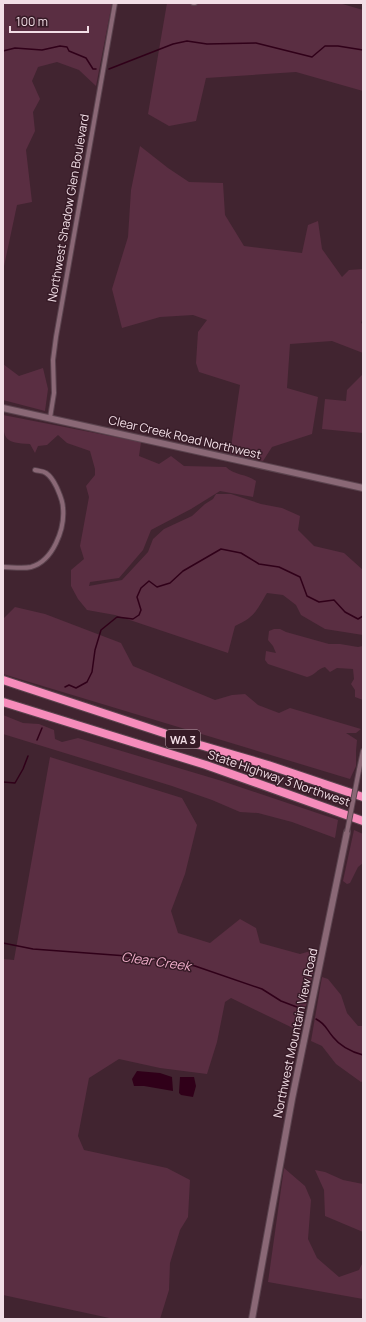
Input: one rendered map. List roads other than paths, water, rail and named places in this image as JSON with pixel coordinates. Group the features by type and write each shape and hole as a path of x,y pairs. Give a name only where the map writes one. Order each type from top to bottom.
{"highway":[{"name":"State Highway 3 Northwest","path":"3,680 363,797"},
{"name":"State Highway 3 Northwest","path":"3,702 206,765 361,820"}],"street":[{"name":"Northwest Shadow Glen Boulevard","path":"50,418 54,393 53,360 56,337 115,3"},
{"name":"Clear Creek Road Northwest","path":"3,408 363,488"},
{"path":"3,567 31,567 38,563 51,551 60,532 63,515 62,498 53,479 45,472 35,470"},
{"name":"Northwest Mountain View Road","path":"252,1319 292,1099 363,751"}],"waterway":[{"path":"109,69 173,44 187,41 207,44 256,43 312,57 325,46 338,46 363,50"},
{"path":"3,51 15,48 42,50 60,46 67,47 69,51 86,58 93,69 96,69"},
{"path":"65,687 69,685 76,688 87,682 92,672 95,650 101,630 117,617 133,619 139,615 141,610 137,597 141,588 149,581 157,587 170,583 183,571 221,549 241,553 259,564 279,567 300,577 307,596 319,602 334,600 345,612 358,619 363,616"},
{"path":"37,740 42,728"},
{"path":"3,782 15,783 28,756"},
{"name":"Clear Creek","path":"3,943 33,949 154,958 195,966 262,989 281,1001 302,1009"},
{"name":"Clear Creek","path":"316,1019 324,1025 339,1043 363,1055"}]}
